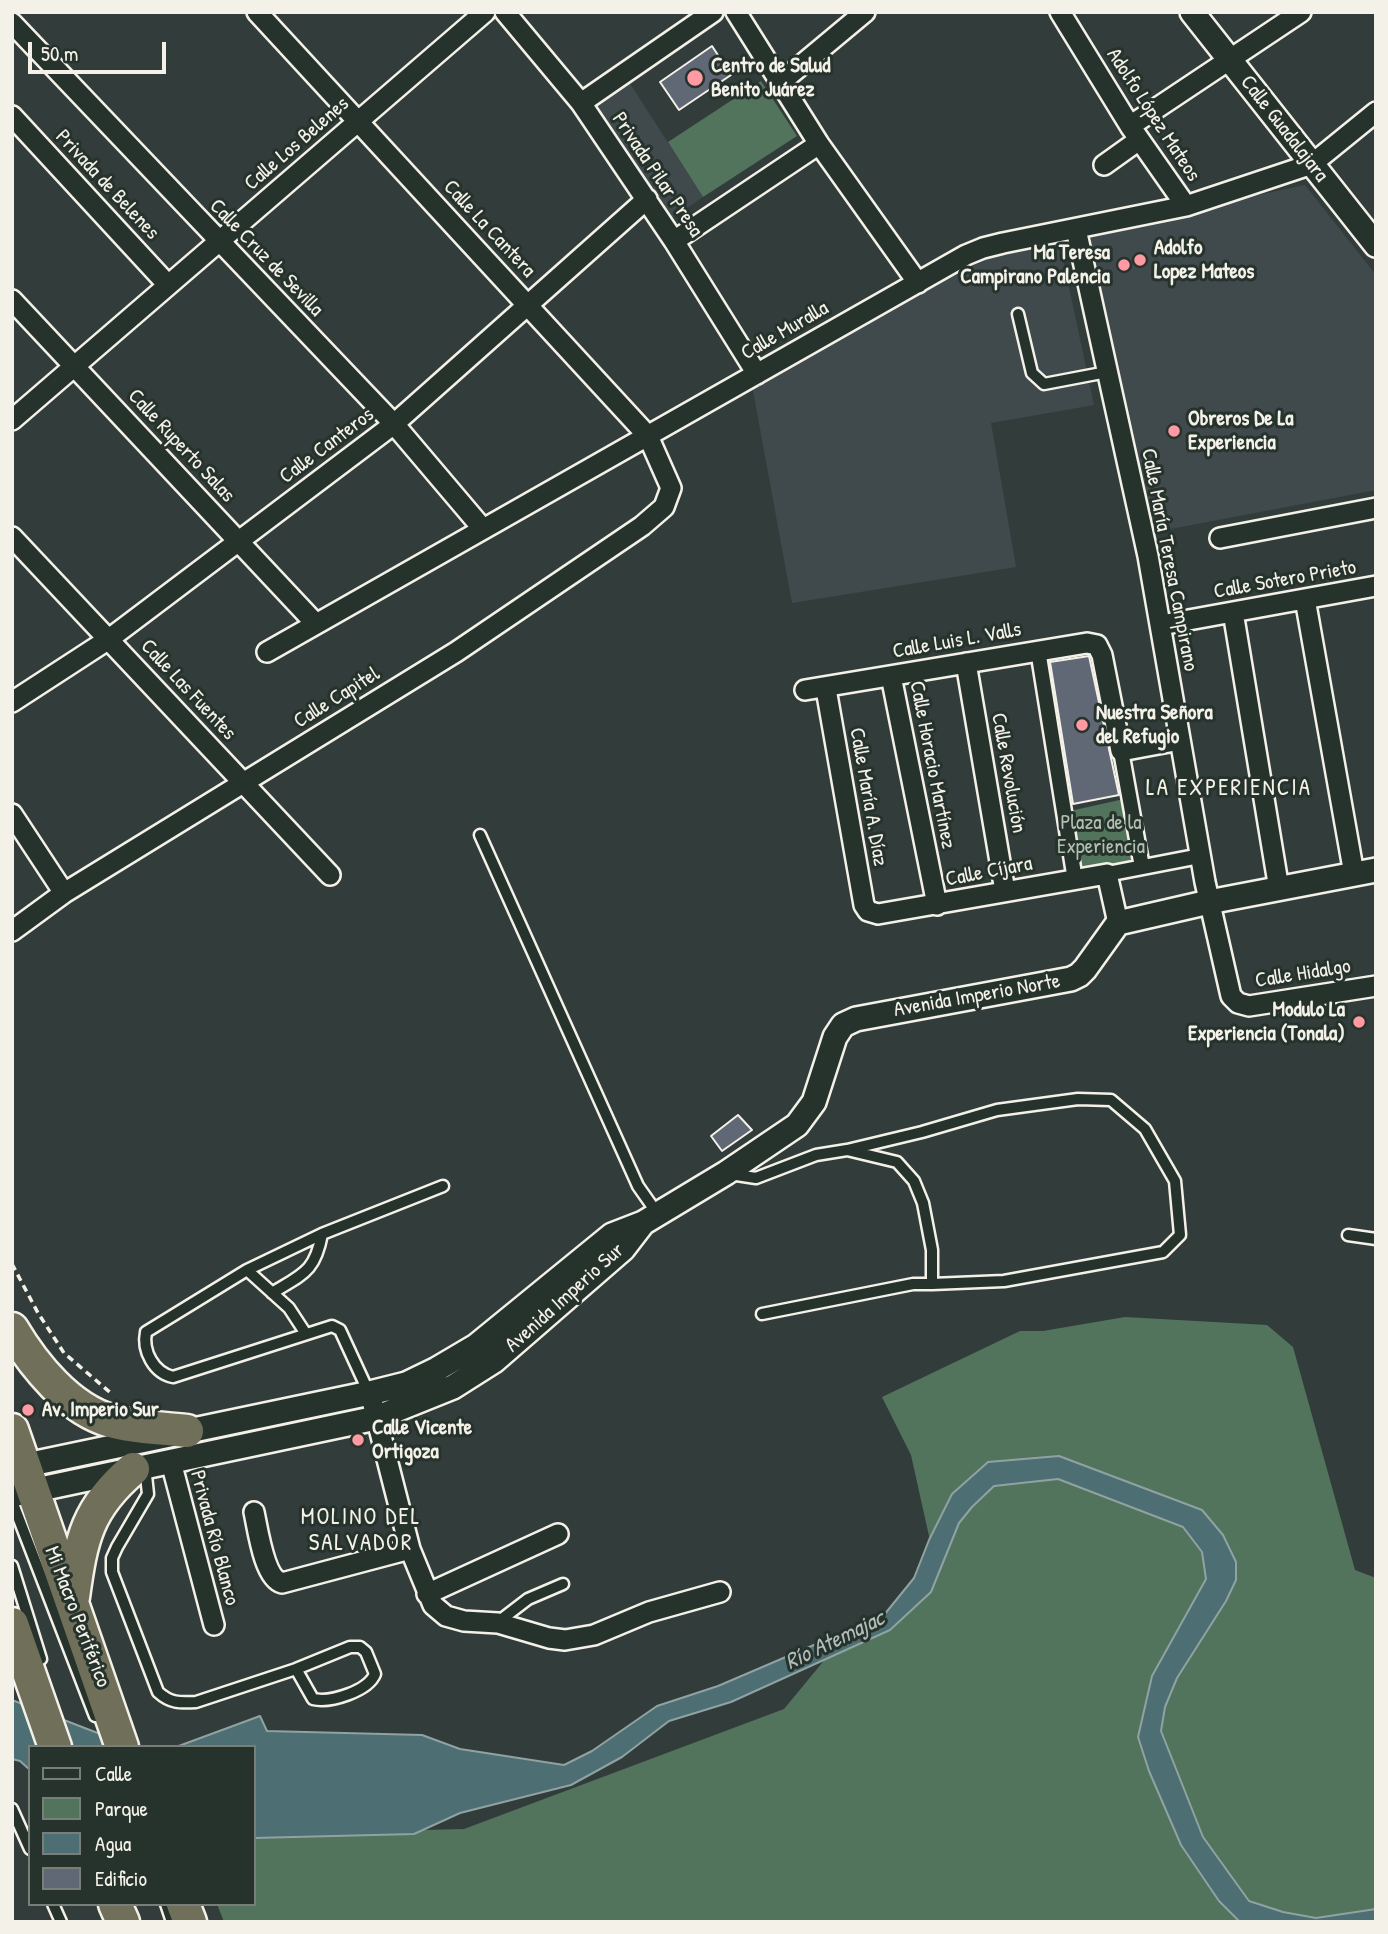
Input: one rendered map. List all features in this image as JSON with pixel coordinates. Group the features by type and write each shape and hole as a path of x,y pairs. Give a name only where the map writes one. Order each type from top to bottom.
{"highway":[{"path":"12,1329 36,1363 64,1393 86,1410 110,1421 187,1431"},
{"path":"12,1430 20,1484 72,1601 106,1725"},
{"path":"72,1601 78,1559 89,1524 108,1494 139,1468"},
{"path":"14,1632 41,1684 55,1745"},
{"path":"116,1906 123,1922"}],"street":[{"name":"Calle La Cantera","path":"257,12 648,436 671,488"},
{"name":"Calle Los Belenes","path":"12,420 485,12"},
{"name":"Privada Pilar Presa","path":"505,12 581,103 674,240 757,374"},
{"path":"581,103 713,12"},
{"path":"736,12 820,144 918,283"},
{"path":"781,82 864,12"},
{"name":"Adolfo López Mateos","path":"1060,12 1134,133 1186,206"},
{"name":"Calle Guadalajara","path":"1192,12 1376,245"},
{"path":"1104,165 1134,133 1229,59 1301,12"},
{"name":"Calle Cruz de Sevilla","path":"12,23 394,424 483,529"},
{"path":"1312,164 1376,112"},
{"name":"Privada de Belenes","path":"12,116 168,285"},
{"path":"674,240 820,144"},
{"name":"Calle Muralla","path":"267,652 983,247 1186,206 1312,164"},
{"name":"Calle Canteros","path":"12,702 108,639 394,424 647,200"},
{"name":"Calle María Teresa Campirano","path":"1076,229 1161,625 1209,902 1231,996 1238,1003"},
{"name":"Calle Ruperto Salas","path":"12,300 316,624"},
{"name":"Calle Capitel","path":"12,931 64,893 456,652 642,526 664,507 671,488"},
{"path":"1220,538 1376,508"},
{"name":"Calle Las Fuentes","path":"12,537 330,875"},
{"name":"Calle Sotero Prieto","path":"1161,625 1376,586"},
{"path":"1107,874 1118,923 1209,902 1365,872 1305,599"},
{"path":"1233,612 1279,889"},
{"name":"Calle Luis L. Valls","path":"805,691 1087,643 1097,645 1102,655 1121,751"},
{"path":"1038,650 1075,880"},
{"name":"Calle Revolución","path":"967,663 1005,891"},
{"name":"Calle Horacio Martínez","path":"891,676 937,905"},
{"name":"Calle María A. Díaz","path":"826,689 864,905 868,911"},
{"path":"1142,867 1121,751 1180,740"},
{"path":"12,814 64,893"},
{"name":"Calle Cíjara","path":"868,911 878,914 937,905 1200,856"},
{"name":"Avenida Imperio Norte","path":"650,1218 781,1137 807,1114 814,1102 835,1037 843,1024 856,1018 1071,979 1080,975 1118,923"},
{"name":"Calle Hidalgo","path":"1238,1003 1249,1006 1376,986"},
{"name":"Avenida Imperio Sur","path":"20,1484 187,1431 406,1384 476,1346 611,1235 650,1218"},
{"name":"Avenida Imperio Sur","path":"20,1484 139,1468 376,1418 453,1387 494,1361 623,1249 650,1218"},
{"path":"369,1393 410,1549 427,1594 433,1605 446,1616 464,1621 498,1623 565,1640 594,1635 649,1612 720,1592"},
{"name":"Privada Río Blanco","path":"171,1462 214,1625"},
{"path":"254,1512 269,1572 277,1582 282,1583 410,1549"},
{"path":"427,1594 558,1534"}],"lane":[{"path":"1018,314 1032,373 1044,384 1107,372"},
{"path":"480,835 650,1218"},
{"path":"726,1173 756,1178 816,1155 922,1132 997,1110 1078,1099 1111,1100 1145,1129 1175,1181 1180,1235 1163,1252 1004,1281 913,1284 762,1314"},
{"path":"847,1150 897,1161 914,1181 932,1250 932,1284"},
{"path":"369,1393 338,1328 329,1326 180,1376 167,1376 156,1368 145,1345 146,1332 247,1270 322,1234 443,1186"},
{"path":"272,1293 306,1273 318,1256 322,1234"},
{"path":"1348,1235 1376,1239"},
{"path":"247,1270 289,1308 306,1334"},
{"path":"139,1468 148,1494 117,1547 112,1558 112,1572 158,1692 167,1701 196,1702 296,1669 350,1647 360,1647 366,1652 375,1674 363,1689 322,1701 313,1699 296,1669"},
{"name":"Mi Macro Periférico","path":"20,1484 106,1725"},
{"name":"Mi Macro Periférico","path":"12,1566 41,1684"},
{"path":"498,1623 528,1599 564,1584"},
{"path":"12,1809 28,1845"}],"path":[{"path":"12,1264 38,1313 64,1353 112,1392 110,1421"}],"shaded area":[{"path":"627,79 703,197 668,221 590,105"},
{"path":"1305,185 1376,275 1376,490 1149,533 1084,232"},
{"path":"1059,240 1094,405 991,423 1016,567 792,603 752,385 974,256"}],"green space":[{"path":"761,81 797,136 703,197 668,142"},
{"name":"Plaza de la Experiencia","path":"1124,799 1138,865 1075,877 1070,811"},
{"path":"1125,1317 1267,1325 1293,1347 1355,1570 1376,1578 1376,1922 224,1922 218,1906 256,1906 256,1834 464,1829 784,1709 841,1640 900,1607 933,1571 929,1536 911,1455 882,1397 1020,1331 1043,1331"}],"water":[{"name":"Río Atemajac","path":"1059,1456 1202,1510 1223,1535 1236,1562 1236,1580 1226,1601 1177,1678 1165,1707 1161,1731 1203,1837 1249,1901 1283,1912 1316,1918 1376,1909 1376,1922 1240,1922 1219,1901 1181,1845 1149,1771 1138,1737 1152,1676 1206,1579 1202,1552 1183,1527 1058,1479 994,1486 959,1523 931,1592 890,1630 731,1702 669,1721 622,1757 571,1785 460,1813 414,1834 256,1838 256,1745 181,1745 260,1716 267,1731 422,1735 460,1749 564,1765 592,1751 657,1706 718,1686 884,1615 914,1578 952,1494 988,1462"},
{"path":"12,1700 129,1745 28,1745 28,1768 20,1761 12,1759"}],"building":[{"name":"Centro de Salud Benito Juárez","path":"712,46 731,75 679,110 660,82"},
{"name":"Nuestra Señora del Refugio","path":"1089,656 1119,795 1073,804 1050,662"},
{"path":"738,1115 752,1130 722,1151 711,1136"}],"place":[{"name":"Centro de Salud Benito Juárez","path":"695,78"},
{"name":"Adolfo Lopez Mateos","path":"1140,260"},
{"name":"Ma Teresa Campirano Palencia","path":"1124,265"},
{"name":"Obreros De La Experiencia","path":"1174,431"},
{"name":"Nuestra Señora del Refugio","path":"1082,725"},
{"name":"Modulo La Experiencia (Tonala)","path":"1359,1022"},
{"name":"Av. Imperio Sur","path":"28,1410"},
{"name":"Calle Vicente Ortigoza","path":"358,1440"}],"district":[{"name":"LA EXPERIENCIA","path":"1229,789"},
{"name":"MOLINO DEL SALVADOR","path":"361,1531"}]}
